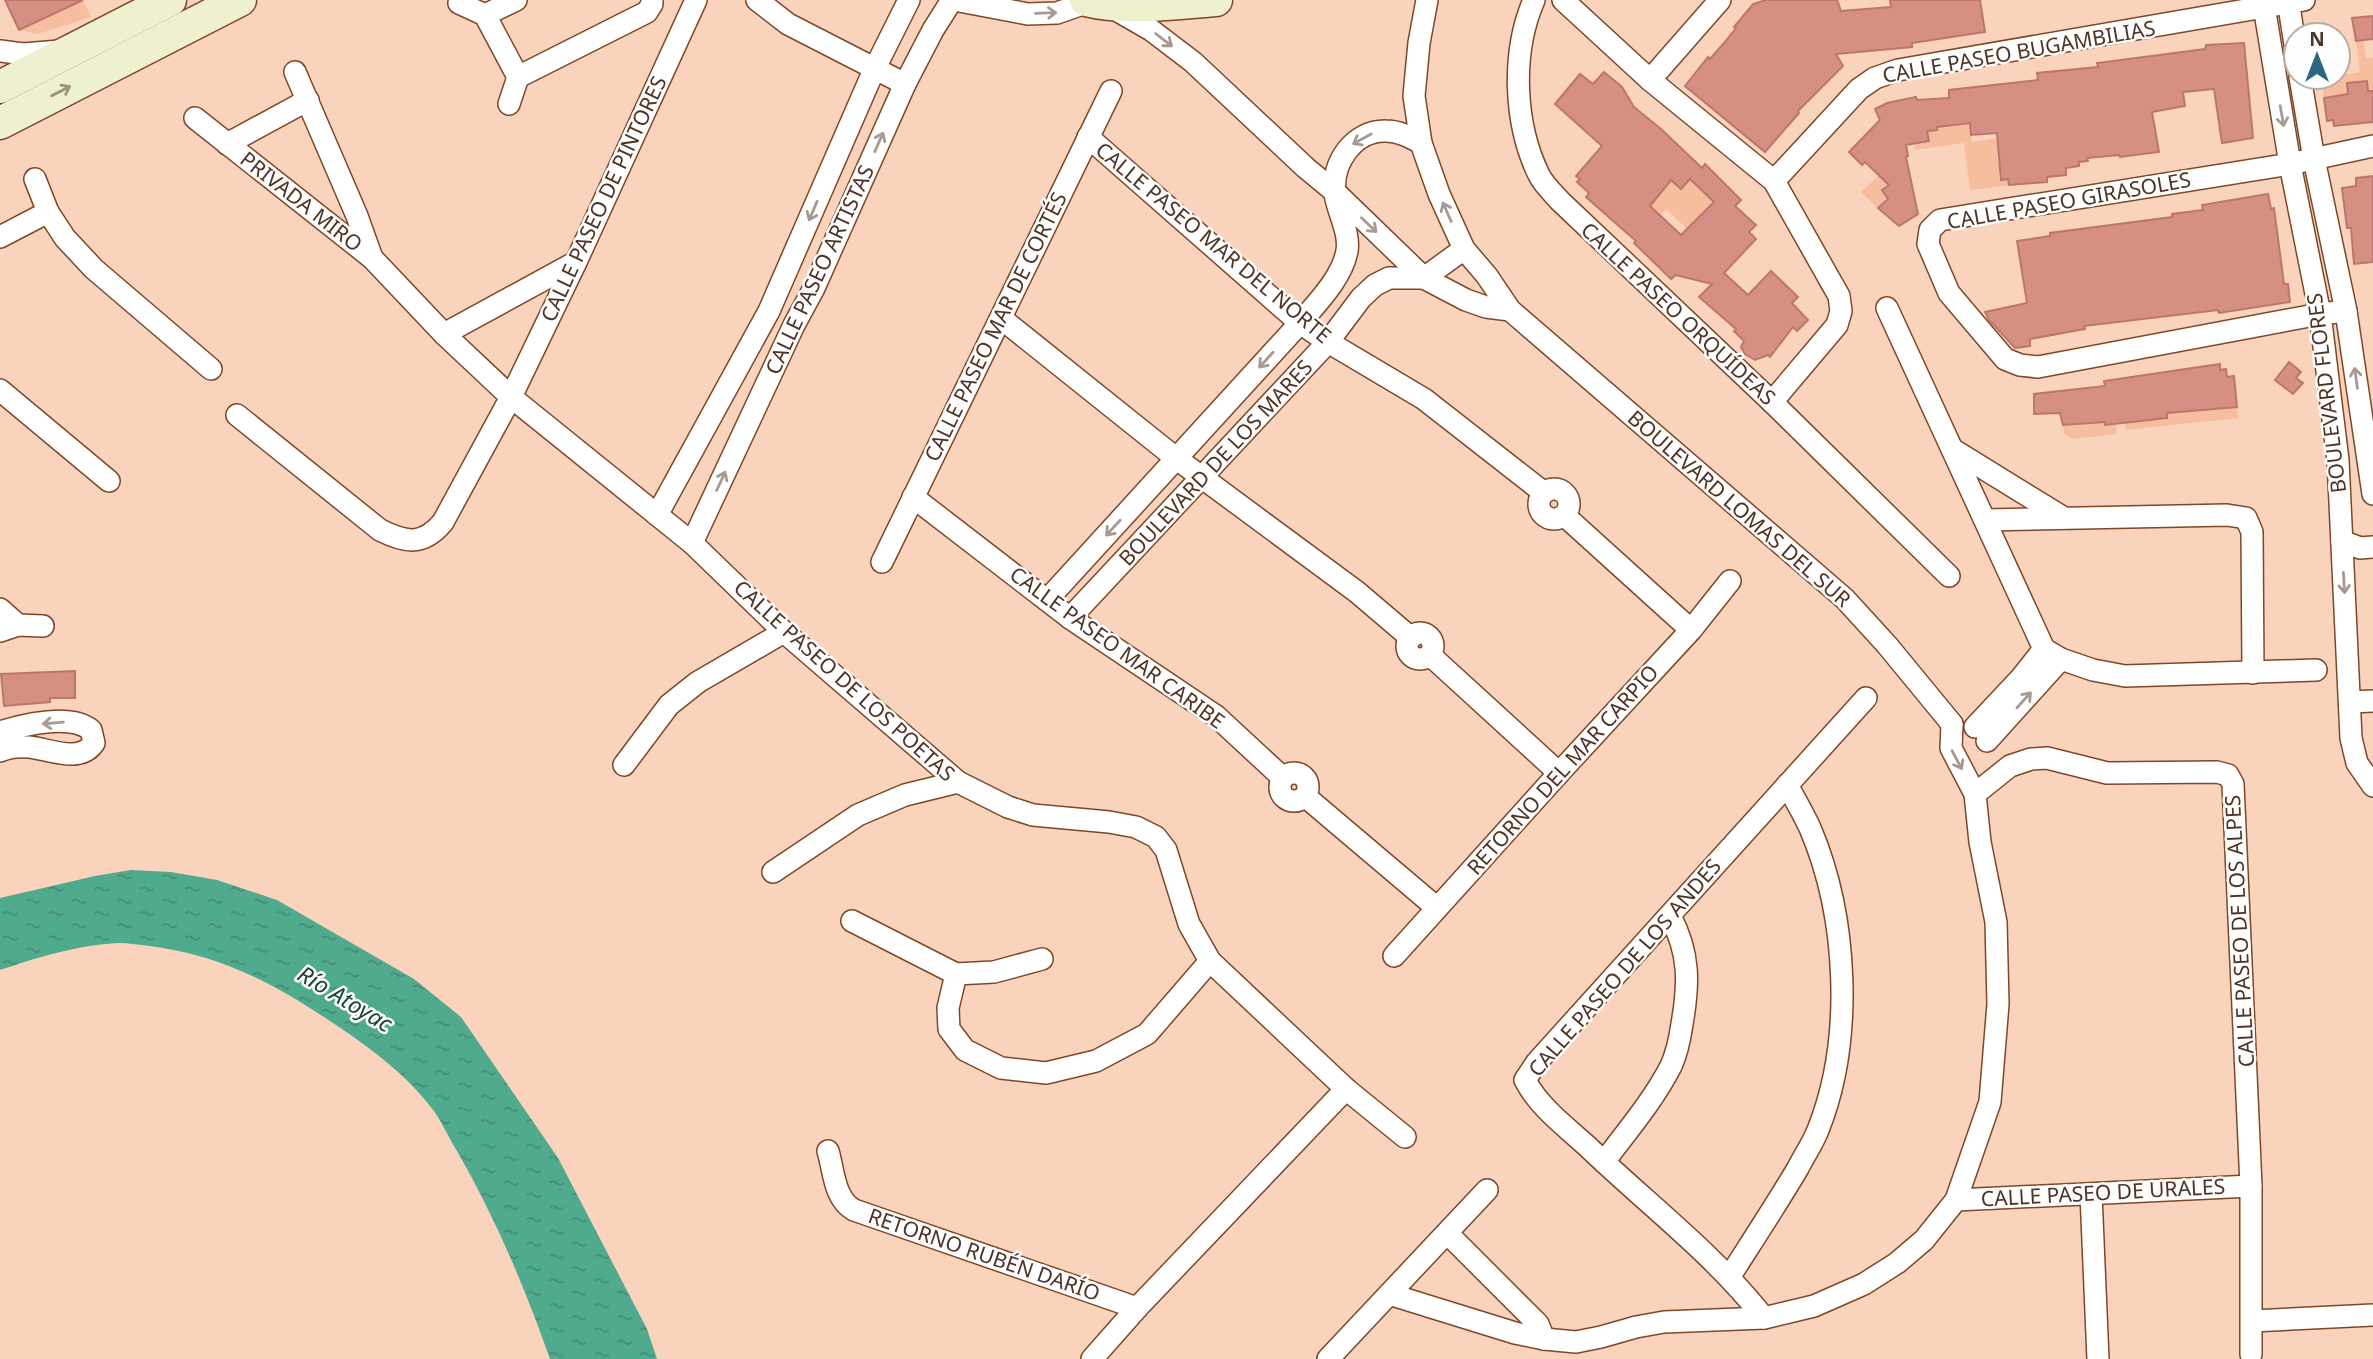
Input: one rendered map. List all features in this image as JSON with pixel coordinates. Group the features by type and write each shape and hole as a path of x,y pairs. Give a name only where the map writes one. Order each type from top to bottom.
{"street":[{"path":"0,87 170,0"},
{"path":"0,123 240,0"},
{"path":"485,15 516,0"},
{"path":"509,104 518,76 646,12 652,0"},
{"name":"CALLE PASEO DE PINTORES","path":"237,415 380,530 398,539 420,540 435,532 511,397 696,0"},
{"path":"757,0 788,24 905,84"},
{"name":"CALLE PASEO ARTISTAS","path":"657,515 769,311 874,70 909,0"},
{"path":"953,0 1028,13 1057,13 1094,2 1216,0"},
{"name":"CALLE PASEO ARTISTAS","path":"692,543 814,288 905,84 933,30 953,0"},
{"name":"BOULEVARD LOMAS DEL SUR","path":"1427,0 1419,43 1414,96 1421,144 1438,194 1464,249 1488,276 1510,310 1845,599 1952,724"},
{"name":"CALLE PASEO ORQUÍDEAS","path":"1534,0 1528,14 1519,59 1520,98 1525,138 1540,177 1560,201 1772,402 1949,576"},
{"path":"1563,0 1650,80 1774,181 1839,296 1841,311 1837,325 1772,402"},
{"path":"1650,80 1720,0"},
{"path":"2293,1 2294,21"},
{"name":"CALLE PASEO BUGAMBILIAS","path":"1774,181 1858,89 1875,78 1898,70 2263,4 2293,1"},
{"path":"1094,2 1151,30 1193,62 1424,278 1465,300 1486,307 1510,310"},
{"path":"459,3 485,15 518,76"},
{"name":"BOULEVARD FLORES","path":"2263,4 2290,164 2320,314 2337,460 2351,738 2357,763 2373,786"},
{"path":"0,51 23,54 73,50"},
{"name":"PRIVADA MIRO","path":"295,72 357,216 372,258"},
{"name":"CALLE PASEO MAR DE CORTÉS","path":"882,562 1111,91"},
{"name":"BOULEVARD FLORES","path":"2302,91 2346,311 2373,494"},
{"name":"PRIVADA MIRO","path":"228,144 308,100"},
{"name":"PRIVADA MIRO","path":"195,118 372,258"},
{"path":"1335,192 1338,164 1351,145 1361,137 1387,131 1403,134 1421,144"},
{"name":"CALLE PASEO MAR DEL NORTE","path":"1088,137 1300,323 1424,399 1543,492 1552,489 1562,491 1568,498 1569,507 1565,516 1691,631"},
{"path":"2290,164 2373,146"},
{"name":"CALLE PASEO GIRASOLES","path":"2290,164 1940,220 1930,230 1928,244 1949,293 2005,359 2020,365 2038,367 2346,311"},
{"path":"34,179 48,212 65,238 94,269 211,369"},
{"name":"BOULEVARD DE LOS MARES","path":"1047,600 1327,290 1347,251 1347,239 1335,192"},
{"path":"0,237 48,212"},
{"path":"1424,278 1464,249"},
{"name":"CALLE PASEO DE LOS POETAS","path":"372,258 444,334 511,397 692,543 784,632 958,782 1007,807 1033,815 1109,822 1136,827 1156,837 1166,850 1189,924 1210,961 1346,1089 1405,1137"},
{"path":"444,334 576,262"},
{"path":"786,274 814,288"},
{"name":"BOULEVARD DE LOS MARES","path":"1070,618 1328,342 1361,298 1375,285 1389,278 1424,278"},
{"path":"1887,308 1985,520 2053,654 2092,670 2124,676 2316,670"},
{"path":"769,311 794,325"},
{"path":"1002,319 1177,459 1204,476 1357,592 1411,638 1420,634 1429,637 1433,646 1430,655 1559,773"},
{"path":"0,390 109,481"},
{"path":"1952,449 2064,518"},
{"name":"CALLE PASEO MAR CARIBE","path":"913,497 1070,618 1216,716 1283,778 1293,773 1303,776 1309,786 1306,797 1437,908"},
{"path":"1985,520 2227,515 2246,518 2252,532 2253,673"},
{"path":"2342,541 2360,548 2373,547"},
{"name":"RETORNO DEL MAR CARPIO","path":"1394,956 1691,631 1730,581"},
{"path":"0,609 9,628 43,626"},
{"path":"624,765 669,705 698,682 784,632"},
{"path":"1981,734 2053,654"},
{"name":"CALLE PASEO DE LOS ANDES","path":"1764,1318 1730,1276 1533,1096 1525,1080 1537,1062 1866,698"},
{"path":"2351,702 2373,701"},
{"path":"0,732 28,725 74,722 91,730 94,743 86,752 78,754 19,747 0,751"},
{"path":"1389,1294 1515,1334 1576,1342 1636,1326 1664,1322 1764,1318 1814,1306 1864,1284 1897,1263 1924,1240 1956,1200 1990,1102 1998,1004 1996,922 1980,842 1975,794 1951,748 1952,724 1981,734 2010,766"},
{"name":"CALLE PASEO DE LOS ALPES","path":"1975,794 2010,766 2031,759 2047,758 2107,773 2217,772 2228,775 2233,784 2251,1186 2251,1354"},
{"path":"773,872 858,815 905,795 958,782"},
{"path":"1730,1276 1773,1210 1817,1133 1838,1058 1842,990 1838,932 1825,873 1810,828 1787,785"},
{"path":"1604,1162 1648,1104 1672,1064 1680,1038 1688,983 1685,954 1670,916"},
{"path":"852,921 956,974 994,972 1042,959"},
{"path":"956,974 948,1008 949,1029 965,1050 1001,1068 1046,1073 1096,1061 1147,1034 1210,961"},
{"path":"1092,1359 1137,1308 1346,1089"},
{"name":"RETORNO RUBÉN DARÍO","path":"828,1151 840,1198 846,1205 1137,1308"},
{"name":"CALLE PASEO DE URALES","path":"1956,1200 2251,1186"},
{"path":"1328,1359 1488,1190"},
{"path":"2091,1194 2098,1359"},
{"path":"1447,1233 1538,1324 1544,1339"},
{"path":"2252,1321 2373,1315"}],"shaded area":[{"path":"83,0 91,17 38,34 19,30"},
{"path":"2363,40 2366,58 2373,58 2373,91 2368,91 2367,81 2348,94 2324,98 2323,91 2352,91 2352,73 2360,72 2356,41"},
{"path":"1939,110 1942,127 1970,123 1972,142 1997,138 2000,167 2009,167 2009,171 1999,172 1999,180 2008,179 2009,185 1970,190 1964,143 1915,150 1914,144 1928,141 1927,131 1937,130 1934,111"},
{"path":"1884,171 1890,191 1878,208 1861,192"},
{"path":"1690,179 1714,202 1697,220 1738,258 1729,268 1666,209 1660,215 1648,203 1671,180 1681,188"},
{"path":"2205,389 2221,400 2221,409 2237,407 2238,418 2125,430 2125,420 2156,414 2157,421 2167,420 2166,398 2179,397 2181,412 2203,410"},
{"path":"2077,410 2105,418 2106,425 2116,424 2117,434 2072,439 2064,433 2063,425 2078,424"}],"water":[{"name":"Río Atoyac","path":"131,870 171,872 217,880 277,900 414,979 461,1017 558,1158 647,1329 657,1359 550,1359 497,1227 434,1111 411,1084 378,1055 297,1000 228,966 203,957 150,946 103,944 44,956 0,970 0,898"}],"building":[{"path":"5,0 83,0 19,30"},
{"path":"1766,0 1837,0 1841,11 1891,7 1890,0 1980,0 1985,32 1912,43 1912,47 1836,54 1843,66 1798,111 1765,152 1685,86 1708,57 1710,59 1724,43 1753,4"},
{"path":"2373,16 2373,39 2356,41 2352,18"},
{"path":"2244,43 2253,138 2222,143 2214,89 2183,92 2185,106 2152,112 2159,152 2087,158 2088,161 2079,162 2079,166 2066,168 2066,175 2047,177 2047,182 2009,185 2008,179 2001,180 1997,133 1971,135 1970,123 1937,127 1937,130 1927,131 1929,141 1906,145 1918,214 1899,226 1878,208 1888,199 1882,190 1889,185 1865,162 1862,165 1849,152 1880,120 1875,109 1887,103 1916,97 1917,100 1949,98 1949,90 2038,80 2037,73 2098,67 2097,63 2205,49 2206,45"},
{"path":"1604,72 1622,87 1634,107 1702,168 1705,164 1741,200 1735,206 1756,225 1749,232 1756,239 1724,273 1748,295 1771,271 1798,297 1792,303 1808,320 1797,331 1793,327 1770,357 1768,355 1755,360 1745,354 1741,347 1744,341 1734,331 1736,329 1699,297 1712,284 1676,275 1671,279 1634,243 1636,241 1586,197 1589,193 1577,182 1580,179 1576,176 1602,146 1555,104 1580,74 1593,84","holes":["1690,179 1714,202 1681,235 1650,206 1671,180 1681,189"]},
{"path":"2367,81 2368,91 2373,91 2373,122 2334,126 2333,120 2327,121 2324,98 2348,94 2348,91 2352,91 2352,82"},
{"path":"2373,176 2372,262 2354,264 2351,228 2347,228 2342,188 2356,186 2356,178"},
{"path":"2268,194 2271,209 2274,208 2284,284 2288,284 2290,302 2219,313 2218,310 2084,326 2085,329 2030,339 2030,346 2015,348 1985,312 2027,303 2017,241 2050,236 2050,233 2172,217 2172,214 2203,210 2202,205"},
{"path":"2289,362 2301,372 2296,378 2303,383 2293,394 2275,380"},
{"path":"2220,364 2220,370 2226,369 2227,377 2234,376 2237,407 2167,413 2167,418 2105,425 2105,422 2063,425 2060,413 2034,414 2034,394 2105,386 2104,381"},
{"path":"75,671 75,698 50,698 50,702 4,706 1,674"}]}
